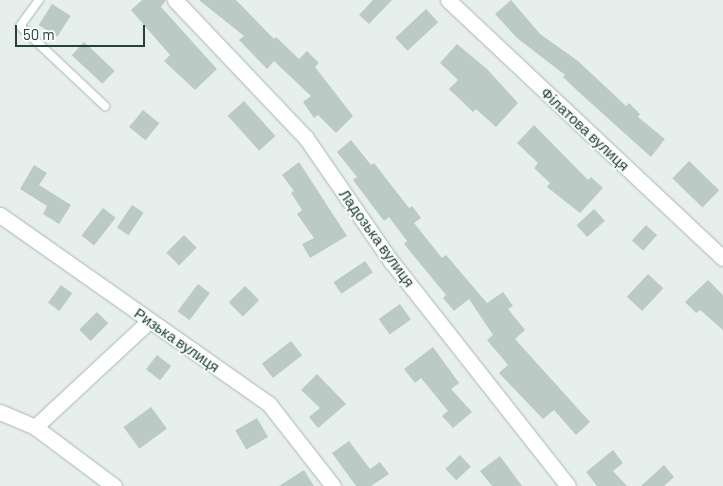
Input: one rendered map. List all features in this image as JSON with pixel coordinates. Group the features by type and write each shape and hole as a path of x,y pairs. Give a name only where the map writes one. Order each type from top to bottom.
{"street":[{"name":"Ладозька вулиця","path":"175,0 306,138 391,261 568,486"},
{"name":"Філатова вулиця","path":"448,0 723,258"},
{"name":"Ризька вулиця","path":"0,215 269,404 334,486"},
{"path":"35,427 150,321"},
{"path":"0,412 35,427 114,486"}],"lane":[{"path":"39,0 20,26 105,106"}],"building":[{"path":"142,0 166,0 161,7 217,69 195,90 164,61 170,55 131,10"},
{"path":"199,0 236,0 274,39 276,37 299,59 307,51 319,63 315,67 353,116 336,133 318,115 314,118 303,102 311,96 274,61 267,69 239,40 244,36"},
{"path":"373,0 392,0 369,24 359,15"},
{"path":"511,0 540,34 578,61 626,106 629,103 640,114 638,117 665,139 651,157 563,77 565,75 517,38 495,14"},
{"path":"52,4 71,16 57,37 39,25"},
{"path":"426,9 438,22 408,51 395,38"},
{"path":"84,42 115,71 102,84 72,55"},
{"path":"457,44 487,69 518,103 496,127 476,109 473,112 449,89 458,80 440,63"},
{"path":"244,101 275,136 259,151 228,116"},
{"path":"143,110 159,123 145,140 129,127"},
{"path":"534,125 588,180 591,177 603,188 580,213 547,187 550,183 534,168 538,163 517,143"},
{"path":"351,140 371,165 374,163 409,208 412,206 421,218 414,223 442,258 446,255 487,303 503,292 513,306 508,309 525,330 515,339 590,422 576,435 554,410 543,419 499,373 508,365 487,340 493,335 469,299 454,311 443,298 446,295 404,244 407,241 389,217 384,221 353,180 357,177 337,152"},
{"path":"689,161 719,190 703,207 672,178"},
{"path":"299,162 347,236 310,258 302,244 314,238 297,214 302,210 291,193 294,191 282,175"},
{"path":"34,165 47,173 39,185 71,205 59,224 43,214 47,206 20,189"},
{"path":"132,205 144,213 129,235 117,227"},
{"path":"103,208 116,218 94,245 81,236"},
{"path":"594,209 605,221 587,237 576,225"},
{"path":"646,225 657,235 643,251 632,241"},
{"path":"184,235 197,248 179,265 166,253"},
{"path":"365,261 373,273 341,294 333,282"},
{"path":"648,274 663,288 642,311 627,297"},
{"path":"708,280 723,295 723,330 700,310 696,313 685,302"},
{"path":"198,284 210,293 190,320 178,311"},
{"path":"61,285 72,293 59,311 48,303"},
{"path":"245,286 259,300 243,316 229,302"},
{"path":"400,304 411,320 390,334 379,319"},
{"path":"97,312 108,323 91,341 79,330"},
{"path":"291,341 302,355 273,378 262,364"},
{"path":"433,347 459,383 451,389 472,412 453,428 442,416 448,411 421,378 415,383 404,369"},
{"path":"157,355 171,366 160,380 146,369"},
{"path":"317,374 346,404 318,428 309,417 320,408 301,390"},
{"path":"151,407 167,429 139,449 123,427"},
{"path":"257,418 268,437 246,450 235,430"},
{"path":"349,441 370,469 380,462 389,474 371,486 356,486 332,453"},
{"path":"613,450 623,463 613,471 627,486 597,486 586,472"},
{"path":"460,455 471,467 456,480 445,469"},
{"path":"500,456 522,486 492,486 480,471"},
{"path":"664,465 674,477 664,486 641,486"},
{"path":"304,470 314,486 279,486"}]}
